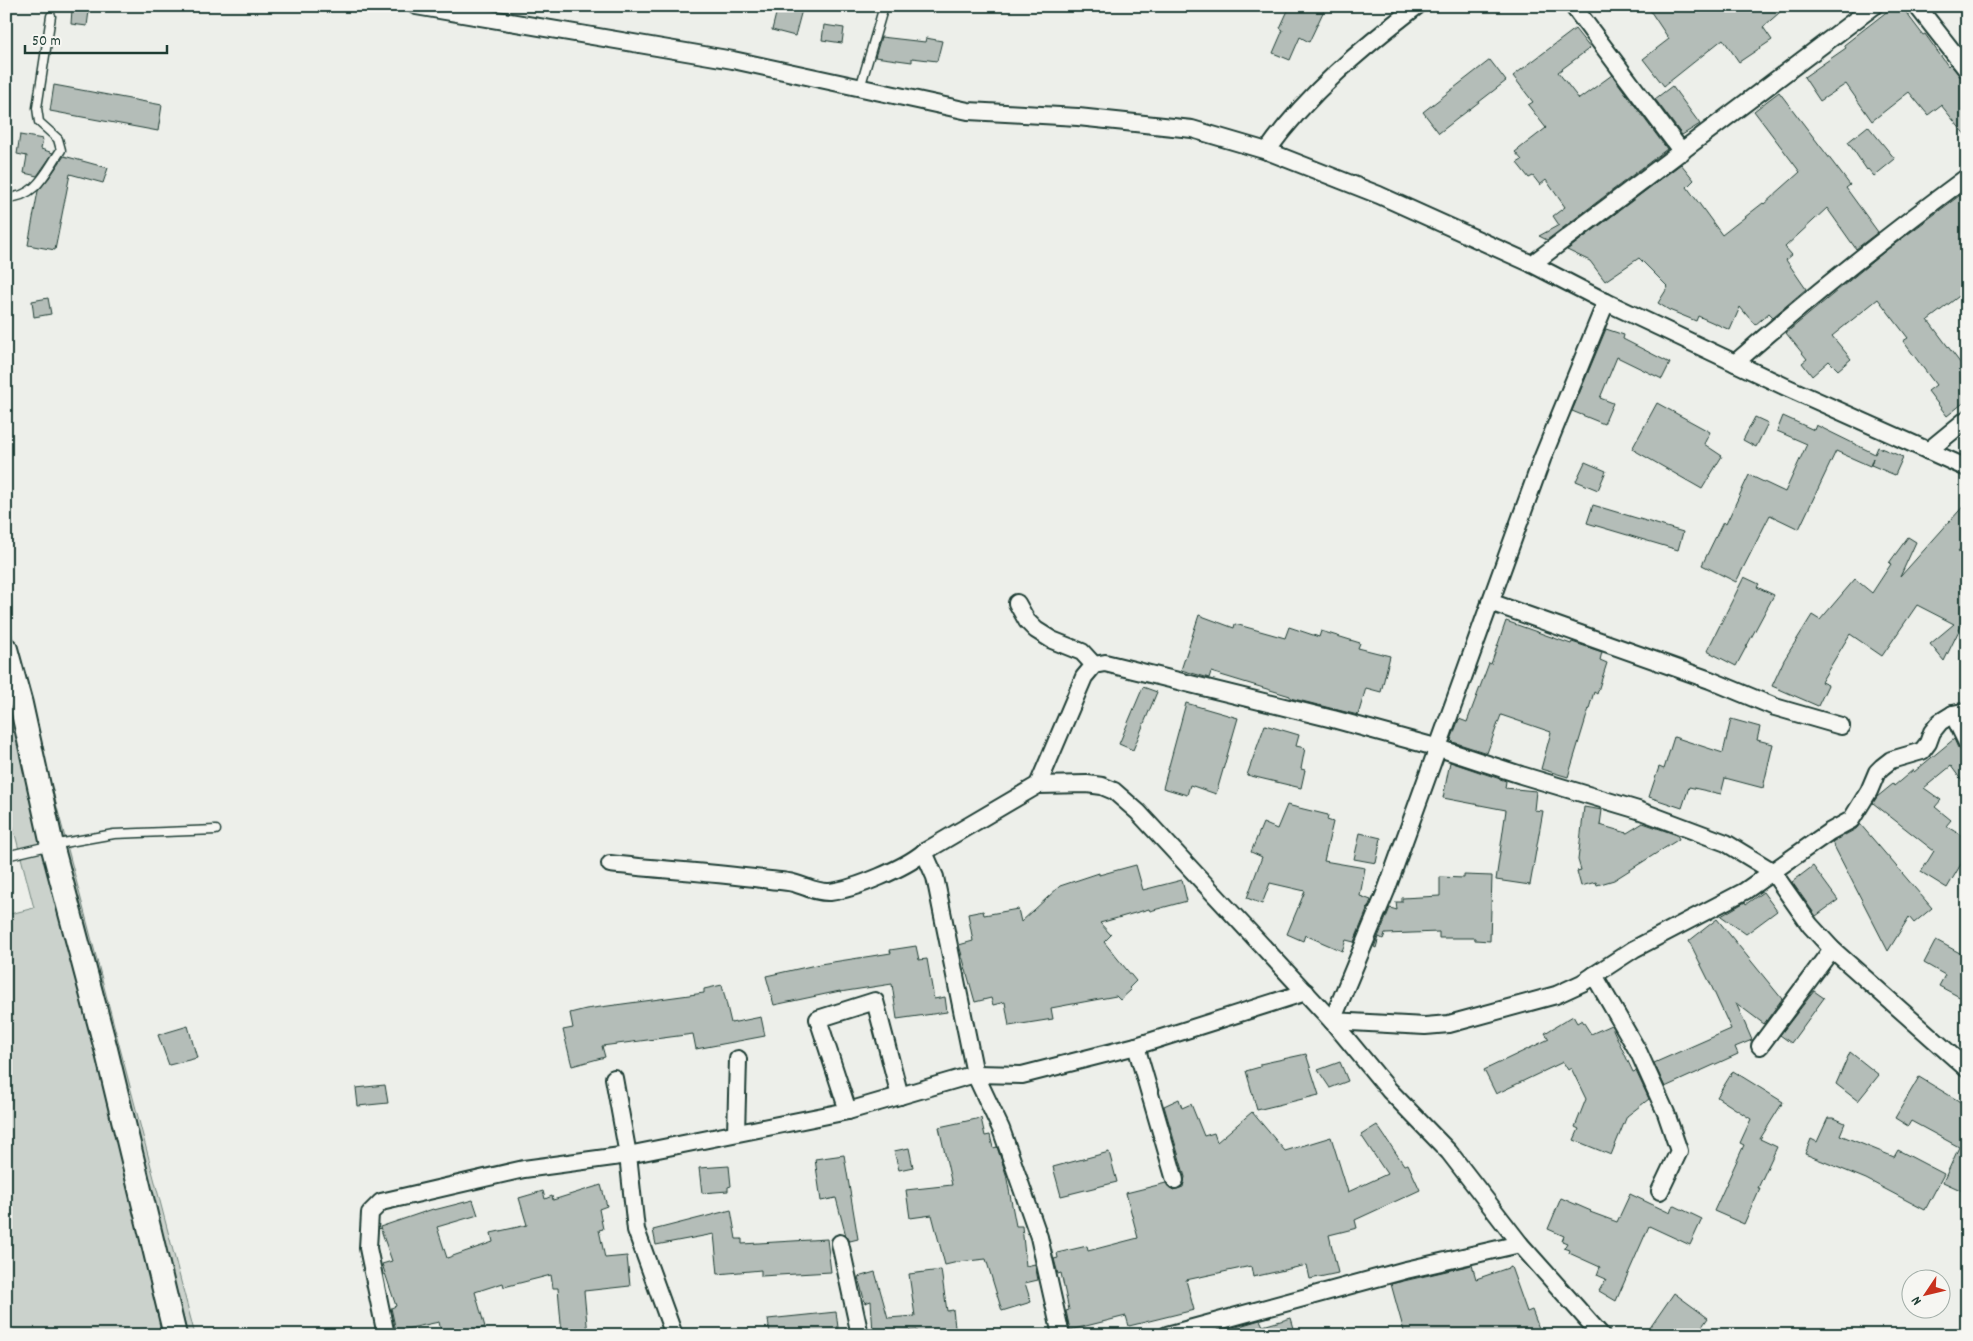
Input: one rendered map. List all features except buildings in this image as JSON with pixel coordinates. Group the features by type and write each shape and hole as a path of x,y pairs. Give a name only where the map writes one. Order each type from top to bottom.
{"street":[{"path":"416,6 733,60 968,111 1078,117 1192,129 1267,151 1379,196 1532,264 1606,302 1736,363 1967,468"},
{"path":"1267,151 1284,127 1318,89 1352,58 1416,6"},
{"path":"1573,6 1682,152"},
{"path":"1532,264 1874,6"},
{"path":"1917,6 1967,70"},
{"path":"1736,363 1803,303 1967,177"},
{"path":"1332,1021 1386,891 1542,459 1606,302"},
{"path":"1928,451 1967,420"},
{"path":"1490,602 1710,680 1775,707 1840,726"},
{"path":"1017,603 1027,621 1036,630 1052,640 1082,652 1094,666"},
{"path":"6,650 21,704 52,845 109,1058 174,1335"},
{"path":"1038,785 1084,676 1094,666 1105,663 1333,719 1439,748 1638,810 1726,843 1772,871 1810,925 1832,949 1967,1069"},
{"path":"1332,1021 1425,1026 1449,1024 1556,995 1582,983 1634,949 1745,891 1830,832 1851,820 1869,791 1877,772 1891,760 1922,751 1928,743 1932,732 1940,722 1960,712 1967,743"},
{"path":"610,864 677,872 747,877 793,883 819,892 826,892 849,887 887,873 914,860 924,852 1038,785 1087,784 1102,786 1114,791 1138,812 1332,1021 1389,1090 1449,1152 1520,1244 1600,1335"},
{"path":"924,852 935,877 975,1074 1001,1129 1040,1238 1061,1335"},
{"path":"1760,1046 1832,949"},
{"path":"1594,975 1639,1053 1666,1113 1679,1151 1660,1192"},
{"path":"386,1335 368,1248 370,1213 381,1202 524,1169 628,1155 848,1111 975,1074 1022,1075 1136,1046 1306,992"},
{"path":"848,1111 818,1019 876,1001 900,1096"},
{"path":"1136,1046 1175,1180"},
{"path":"736,1133 738,1059"},
{"path":"614,1078 628,1155 636,1230 674,1335"},
{"path":"840,1243 860,1335"},
{"path":"1168,1335 1201,1330 1406,1270 1520,1244"}],"lane":[{"path":"860,88 884,6"},
{"path":"6,198 18,197 32,191 61,150 58,139 39,122 37,108 51,16"},
{"path":"6,856 52,845 114,834 216,830"}],"shaded area":[{"path":"6,612 195,1335 6,1335 6,915 34,908 9,811 6,811"}]}
